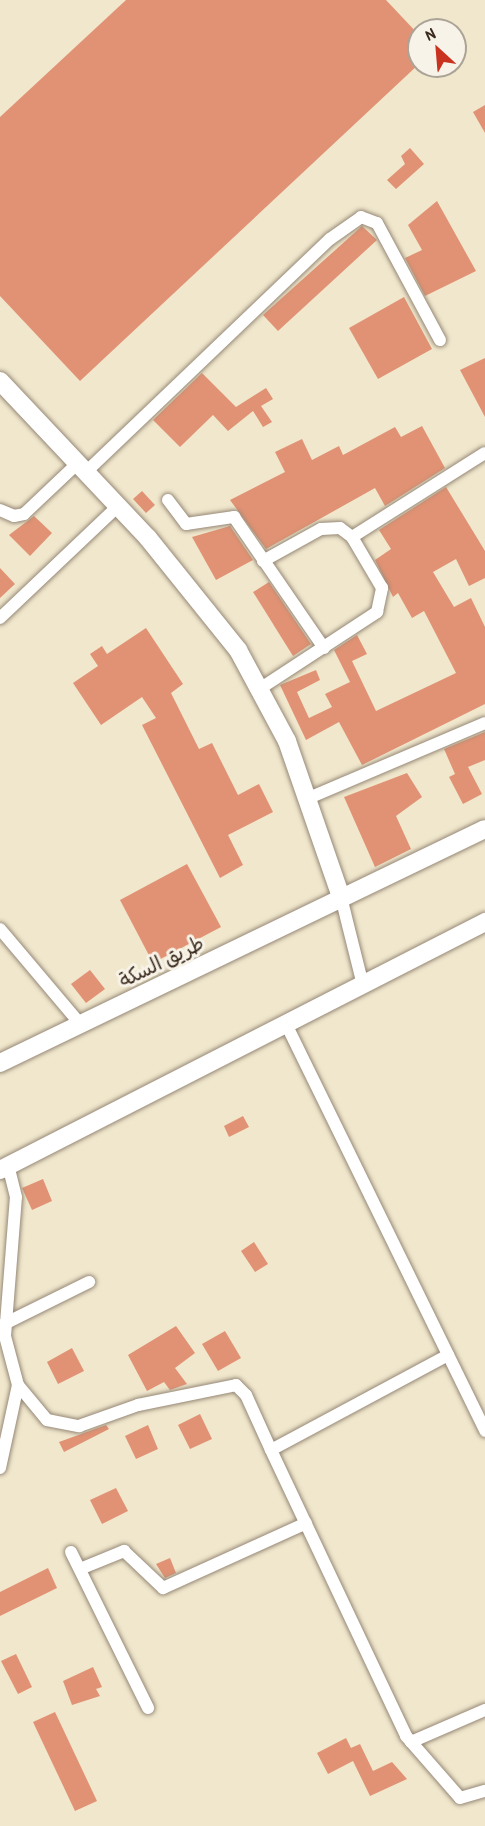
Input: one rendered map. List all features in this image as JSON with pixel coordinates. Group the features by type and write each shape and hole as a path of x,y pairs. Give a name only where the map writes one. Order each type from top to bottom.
{"main road":[{"path":"0,381 118,506 217,621 261,688 309,798 341,897"},
{"name":"طريق السكة","path":"0,1063 485,829"},
{"path":"4,1168 287,1026 485,922"}],"street":[{"path":"0,510 14,516 24,514 82,468 330,239 361,217 377,223 440,340"},
{"path":"352,537 485,453"},
{"path":"168,500 186,524 234,517 324,648"},
{"path":"0,618 118,506"},
{"path":"261,688 367,620 382,603 382,588 352,537 340,528 321,529 263,561"},
{"path":"309,798 485,723"},
{"path":"341,897 363,985"},
{"path":"0,930 81,1025"},
{"path":"287,1026 485,1431"},
{"path":"0,1468 18,1385 4,1324 15,1227 4,1168"},
{"path":"4,1324 89,1282"},
{"path":"271,1450 448,1355"},
{"path":"18,1385 47,1419 79,1426 138,1405 236,1385 246,1395 411,1742 460,1798 485,1791"},
{"path":"80,1569 124,1551 163,1588 306,1523"},
{"path":"71,1552 148,1708"},
{"path":"411,1742 485,1710"}],"building":[{"path":"126,0 386,0 407,22 407,75 80,381 0,296 0,117"},
{"path":"485,105 485,133 473,112"},
{"path":"410,148 424,164 396,189 387,180 405,164 401,156"},
{"path":"437,201 476,271 425,296 405,258 422,250 408,225"},
{"path":"362,226 377,240 278,331 263,315"},
{"path":"404,297 432,349 378,379 349,328"},
{"path":"485,358 485,417 460,370"},
{"path":"202,373 236,407 266,388 273,399 261,406 272,422 263,427 253,411 228,431 213,415 180,447 153,420"},
{"path":"422,426 445,468 385,506 375,488 266,549 230,500 285,472 275,452 302,439 312,460 339,446 343,455 395,427 401,437"},
{"path":"446,487 485,551 485,578 469,586 456,559 433,572 454,607 471,598 485,627 485,704 362,765 339,722 306,740 280,685 316,670 320,680 297,692 309,718 332,707 325,694 350,682 334,650 357,635 367,654 352,661 376,711 456,673 424,611 412,618 398,593 393,597 375,560 391,549 379,530"},
{"path":"142,491 155,505 146,513 133,499"},
{"path":"34,516 52,533 30,556 9,535"},
{"path":"230,526 253,560 216,580 192,537"},
{"path":"0,568 15,584 0,598"},
{"path":"269,582 311,644 293,656 253,592"},
{"path":"146,628 183,684 171,693 199,749 212,743 238,795 259,784 273,812 228,835 243,865 220,878 142,725 156,718 142,697 101,725 73,683 98,666 90,654 102,646 107,654"},
{"path":"485,732 485,760 468,767 482,794 463,804 449,777 455,774 444,749"},
{"path":"407,773 422,797 396,816 411,849 375,867 344,797"},
{"path":"187,864 221,927 153,963 120,900"},
{"path":"90,970 105,989 86,1003 71,984"},
{"path":"243,1116 249,1127 229,1137 224,1126"},
{"path":"43,1179 52,1201 32,1210 22,1188"},
{"path":"254,1242 268,1264 255,1272 241,1251"},
{"path":"176,1326 195,1353 175,1368 187,1384 170,1390 164,1382 147,1391 128,1355"},
{"path":"225,1331 241,1358 218,1371 202,1344"},
{"path":"72,1348 84,1371 58,1384 47,1362"},
{"path":"200,1414 212,1439 190,1449 178,1425"},
{"path":"106,1425 109,1429 64,1452 59,1442"},
{"path":"148,1425 158,1449 136,1459 125,1436"},
{"path":"116,1488 128,1511 102,1524 90,1500"},
{"path":"170,1558 176,1573 165,1578 156,1564"},
{"path":"48,1568 57,1588 0,1616 0,1592"},
{"path":"16,1654 32,1687 18,1694 1,1661"},
{"path":"93,1667 102,1687 96,1689 100,1696 72,1705 63,1681"},
{"path":"55,1712 97,1801 75,1811 33,1722"},
{"path":"346,1738 351,1748 360,1744 373,1771 392,1762 407,1779 370,1796 353,1761 328,1774 317,1753"}]}
